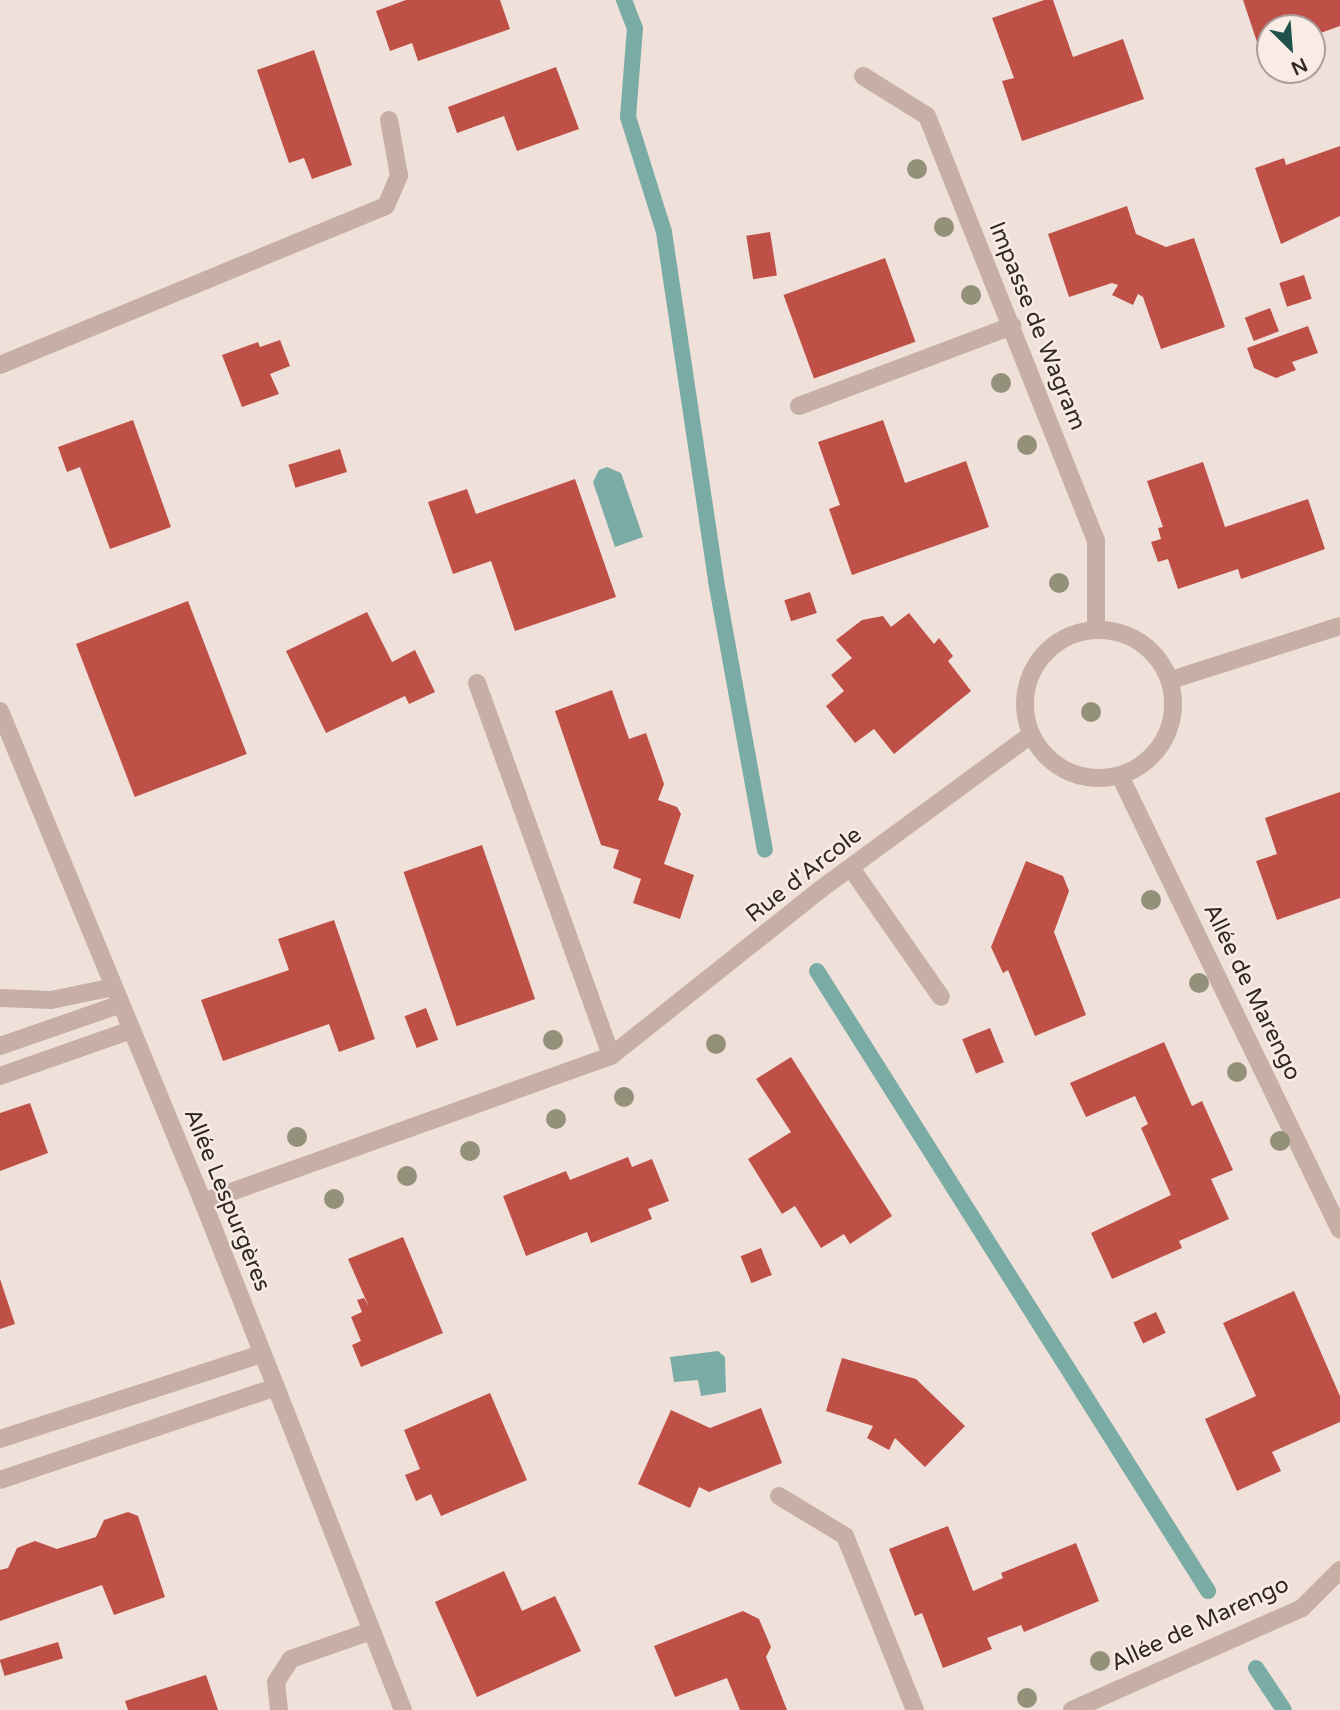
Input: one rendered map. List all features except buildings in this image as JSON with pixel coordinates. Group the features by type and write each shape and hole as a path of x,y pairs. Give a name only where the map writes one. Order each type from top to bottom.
{"street":[{"name":"Impasse de Wagram","path":"863,76 927,116 1096,540 1096,630"},
{"path":"0,365 386,206 399,175 389,120"},
{"path":"799,406 1012,327"},
{"path":"1171,680 1340,626"},
{"path":"1096,630 1144,642 1171,680 1171,727 1155,756 1121,776 1080,777 1051,762 1031,736 1023,706 1029,675 1049,647 1078,631 1096,630"},
{"path":"477,683 611,1056"},
{"name":"Allée Lespurgères","path":"0,711 203,1202 403,1710"},
{"name":"Rue d'Arcole","path":"203,1202 611,1056 821,890 1031,736"},
{"name":"Allée de Marengo","path":"1121,776 1340,1230"},
{"path":"851,868 941,997"},
{"path":"0,998 51,1000 118,995"},
{"path":"0,1046 118,995"},
{"path":"0,1076 131,1030"},
{"path":"0,1440 262,1354"},
{"path":"0,1480 276,1387"},
{"path":"779,1496 845,1536 915,1710"},
{"name":"Allée de Marengo","path":"1072,1710 1302,1608 1340,1570"},
{"path":"279,1710 276,1682 291,1659 372,1630"}],"water":[{"path":"607,467 621,473 643,537 615,547 593,482 599,470"},
{"path":"718,1351 725,1357 726,1392 701,1396 698,1380 674,1382 670,1357"}],"waterway":[{"path":"624,0 635,28 628,117 664,232 716,581 765,850"},
{"path":"817,971 1208,1591"},
{"path":"1256,1668 1284,1710"}]}
